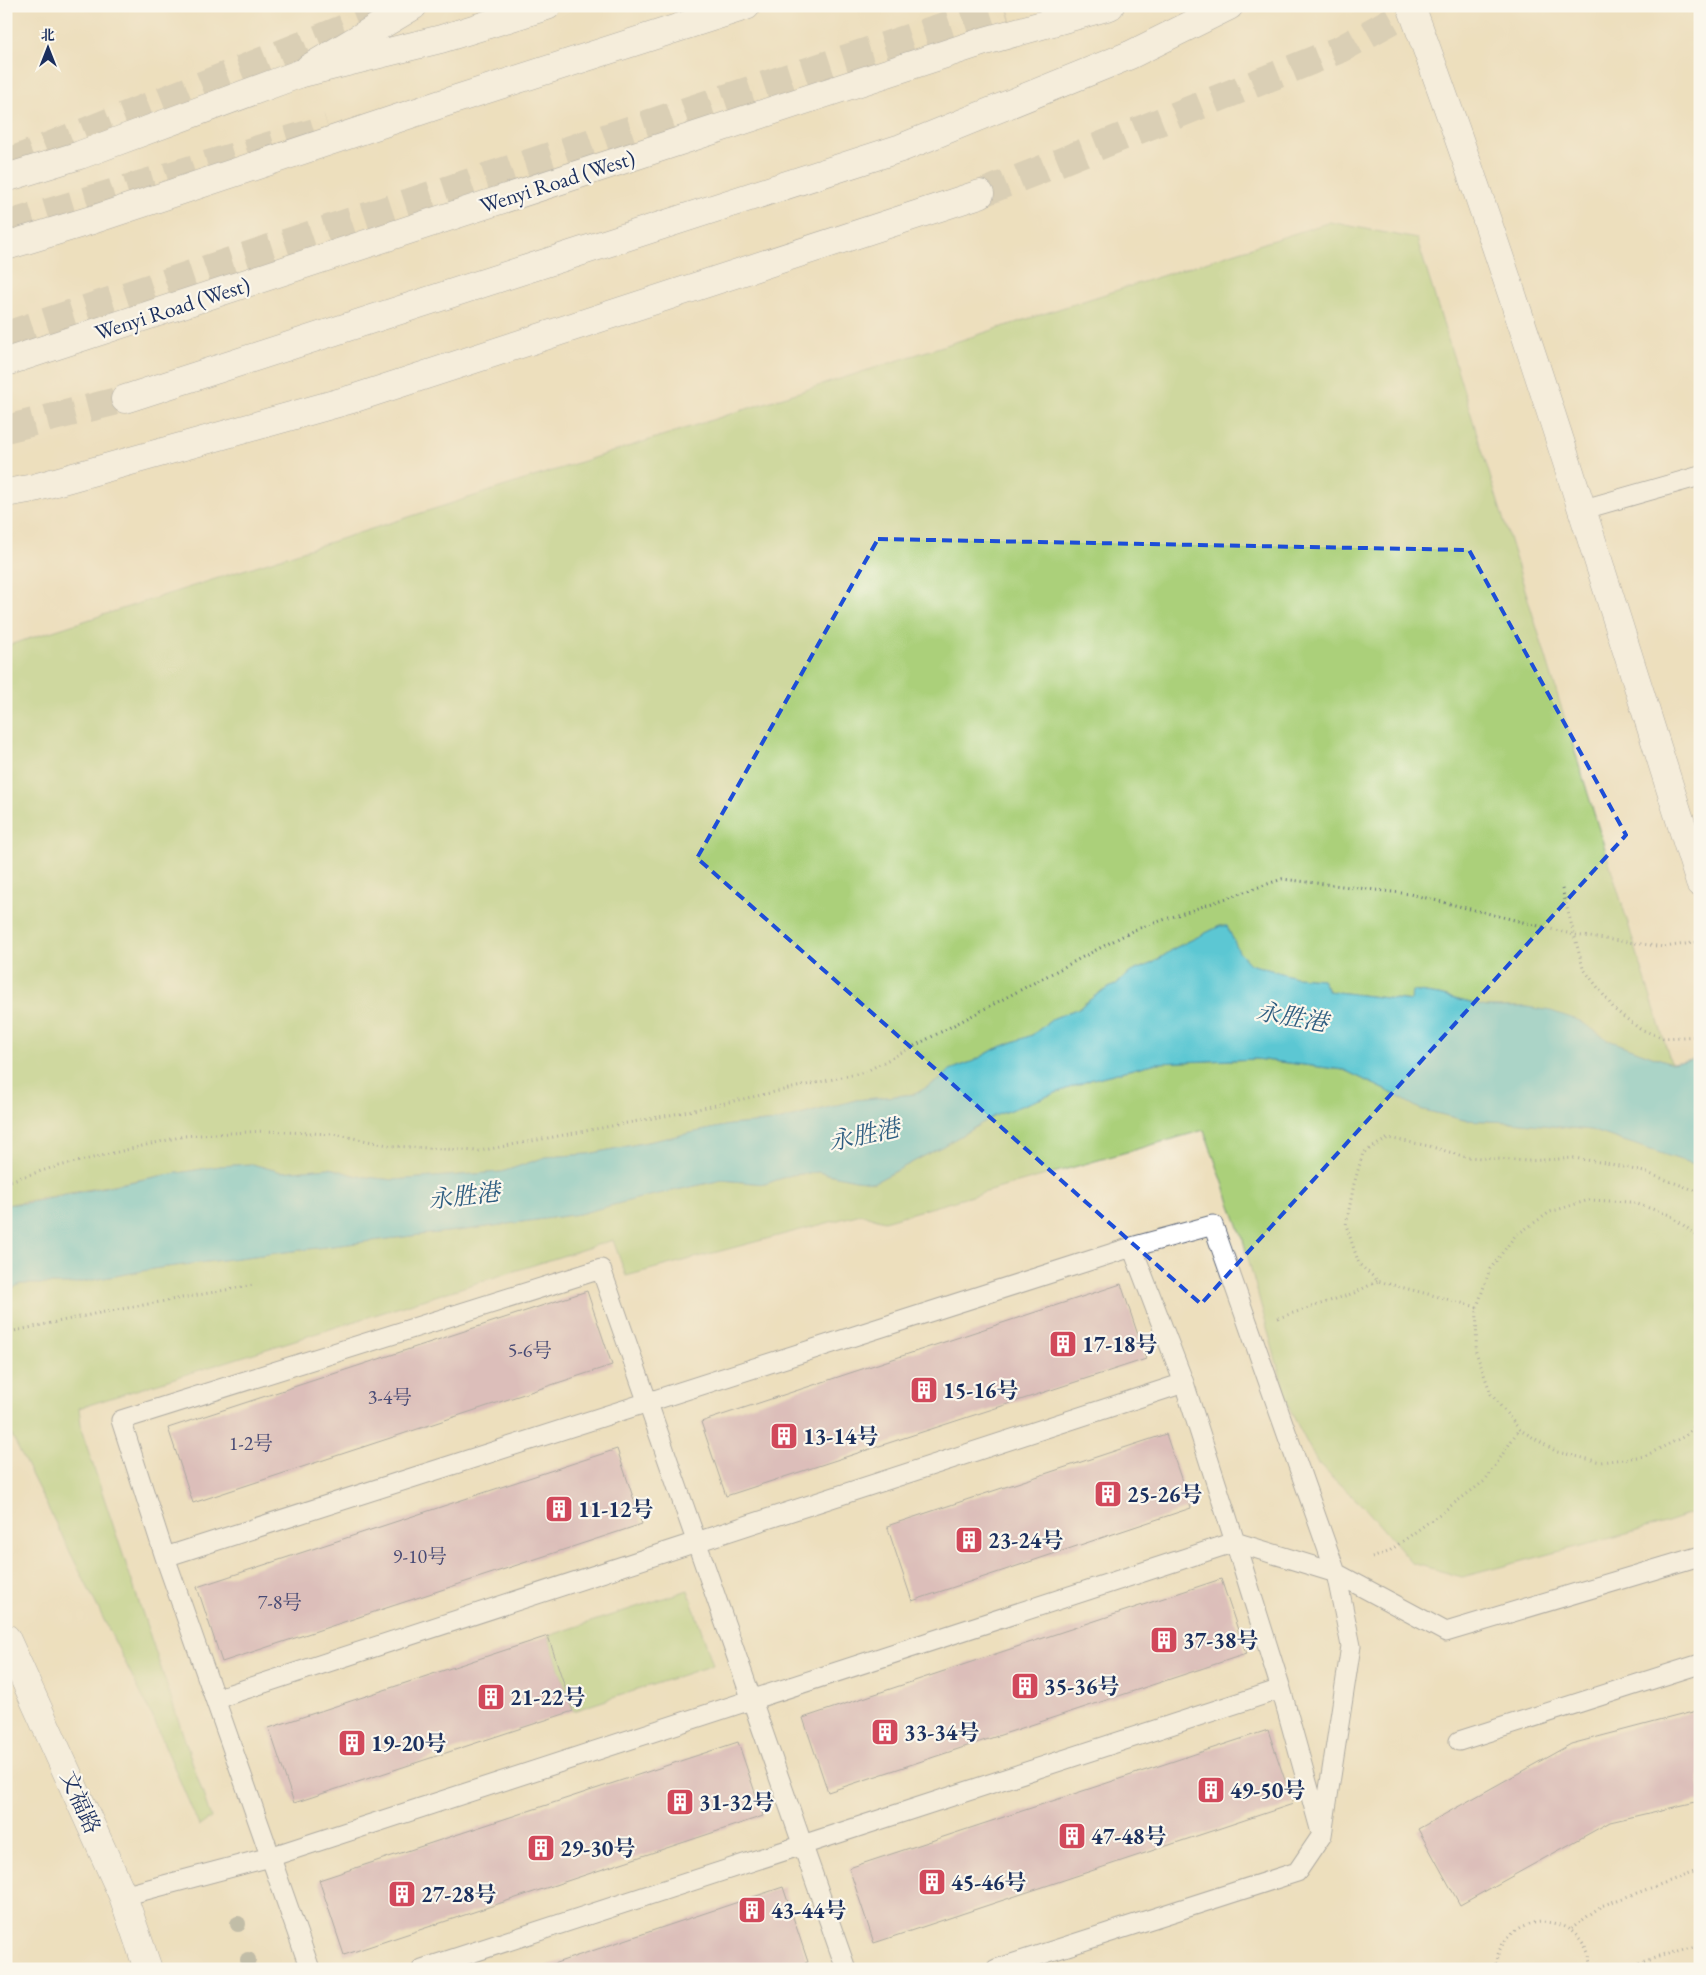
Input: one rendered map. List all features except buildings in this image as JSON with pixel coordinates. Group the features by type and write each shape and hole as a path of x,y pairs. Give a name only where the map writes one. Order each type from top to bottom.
{"main road":[{"path":"299,74 413,6"},
{"path":"6,178 80,155 299,74 441,39 547,6"},
{"path":"6,246 95,219 444,103 746,6"},
{"name":"Wenyi Road (West)","path":"6,362 985,41 1110,6"},
{"path":"125,399 901,148 1130,55 1229,6"},
{"path":"1411,6 1457,131 1700,883"},
{"path":"6,492 34,488 352,399 980,194"},
{"name":"文福路","path":"6,1638 123,1896 148,1969"}],"lane":[{"path":"1581,510 1700,476"},
{"path":"165,1557 1132,1247 1213,1225 1336,1573 1351,1646 1322,1835 1298,1872 996,1969"},
{"path":"1132,1247 1184,1383 1281,1689 1322,1835"},
{"path":"310,1969 165,1557 121,1420 601,1269 846,1969"},
{"path":"215,1699 1184,1383"},
{"path":"123,1896 270,1857 1235,1542 1336,1573 1446,1632 1700,1556"},
{"path":"1459,1741 1700,1664"},
{"path":"422,1969 1281,1689"}],"path":[{"path":"6,1182 51,1168 184,1136 263,1131 333,1134 393,1146 479,1151 675,1114 865,1072 1134,930 1282,879 1410,894 1575,935 1664,946 1700,942"},
{"path":"1562,889 1583,968 1615,1010 1640,1029 1663,1038 1700,1036"},
{"path":"1477,1307 1378,1281 1360,1264 1346,1225 1354,1184 1363,1153 1388,1138 1428,1146 1466,1157 1528,1161 1574,1158 1644,1172 1700,1192"},
{"path":"1700,1238 1670,1215 1631,1202 1589,1200 1550,1212 1516,1236 1490,1269 1477,1307 1476,1352 1491,1394 1519,1429 1557,1452 1601,1462 1645,1456 1685,1436 1700,1420"},
{"path":"1249,1327 1337,1299 1378,1281"},
{"path":"6,1335 14,1331 94,1314 253,1285"},
{"path":"1336,1573 1388,1552 1486,1480 1519,1429"},
{"path":"1571,1929 1601,1906 1700,1870"},
{"path":"1495,1969 1496,1958 1502,1944 1511,1933 1524,1925 1538,1921 1555,1923 1571,1929 1583,1941 1590,1956 1592,1969"},
{"path":"1620,1969 1700,1944"}],"highlighted area":[{"path":"878,539 1469,550 1626,835 1201,1304 697,858"}],"green space":[{"path":"1330,222 1417,239 1671,1063 1608,1040 1580,1021 1526,1007 1486,1007 1439,995 1412,991 1412,1001 1328,991 1322,979 1295,977 1250,964 1239,953 1227,927 1220,926 1175,948 1153,963 1131,972 1115,985 1099,993 1079,1008 1054,1018 1032,1035 995,1049 974,1061 950,1070 941,1079 915,1094 856,1100 778,1121 730,1125 589,1154 546,1157 502,1172 393,1180 357,1176 330,1168 281,1172 252,1164 220,1166 6,1205 6,646"},
{"path":"1256,1059 1344,1070 1420,1109 1464,1120 1513,1122 1591,1130 1690,1163 1700,1164 1700,1510 1634,1532 1462,1577 1412,1563 1365,1508 1318,1464 1289,1408 1242,1236 1204,1130 884,1221 861,1214 626,1276 613,1240 79,1408 82,1432 211,1818 199,1826 154,1720 6,1424 6,1291 20,1284 71,1284 159,1268 579,1214 722,1180 765,1184 791,1175 818,1172 875,1182 994,1116 1093,1079 1157,1063"},
{"path":"688,1590 713,1665 573,1711 548,1636"}],"water":[{"name":"永胜港","path":"1220,926 1227,926 1239,952 1250,964 1295,977 1322,979 1328,991 1411,1001 1412,991 1439,995 1486,1007 1527,1007 1551,1011 1580,1021 1608,1040 1671,1063 1700,1059 1700,1164 1690,1163 1591,1130 1513,1122 1464,1120 1420,1109 1344,1070 1256,1059 1157,1063 1093,1079 994,1116 875,1182 818,1172 791,1175 765,1184 722,1180 579,1214 159,1268 71,1284 21,1284 6,1291 6,1205 26,1203 220,1166 252,1164 281,1172 330,1168 357,1176 393,1180 502,1172 546,1157 589,1154 730,1125 778,1121 856,1100 915,1094 941,1079 950,1070 974,1061 995,1049 1032,1035 1054,1018 1079,1008 1099,993 1115,985 1131,972 1153,963 1175,948"}],"tunnel":[{"path":"6,335 1005,6"},
{"path":"980,194 1341,49 1418,6"},
{"path":"6,163 390,10"},
{"path":"6,225 328,128"},
{"path":"6,429 125,399"}],"place":[{"name":"17-18号","path":"1063,1344"},
{"name":"15-16号","path":"924,1390"},
{"name":"13-14号","path":"784,1436"},
{"name":"25-26号","path":"1108,1494"},
{"name":"11-12号","path":"559,1509"},
{"name":"23-24号","path":"969,1540"},
{"name":"37-38号","path":"1164,1640"},
{"name":"35-36号","path":"1025,1686"},
{"name":"21-22号","path":"491,1697"},
{"name":"33-34号","path":"885,1732"},
{"name":"19-20号","path":"352,1743"},
{"name":"49-50号","path":"1211,1790"},
{"name":"31-32号","path":"680,1802"},
{"name":"47-48号","path":"1072,1836"},
{"name":"29-30号","path":"541,1848"},
{"name":"45-46号","path":"932,1882"},
{"name":"27-28号","path":"402,1894"},
{"name":"43-44号","path":"752,1910"}]}
